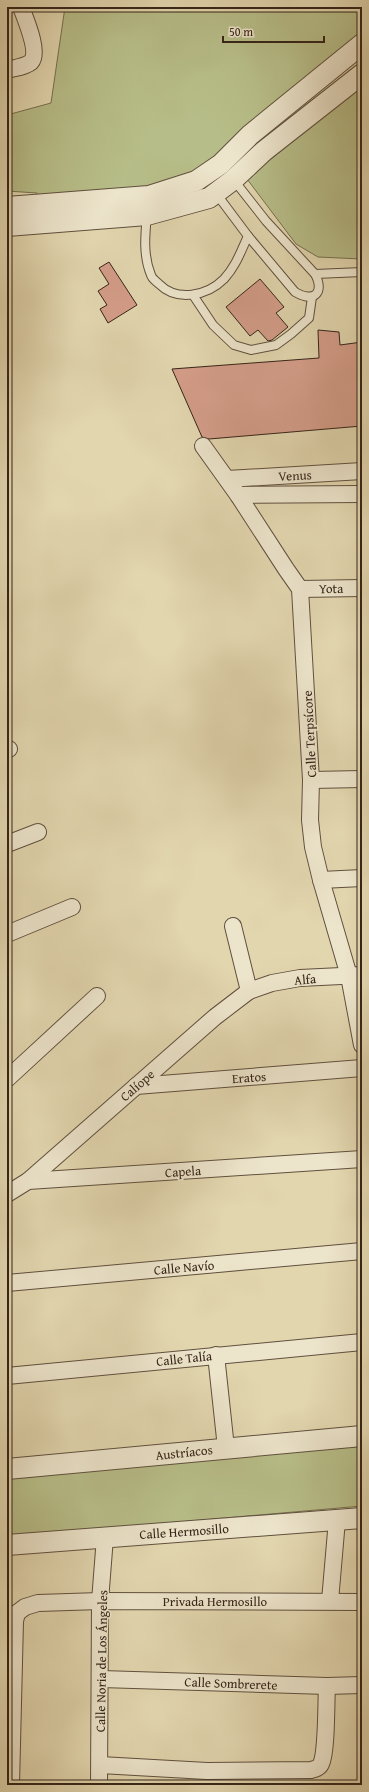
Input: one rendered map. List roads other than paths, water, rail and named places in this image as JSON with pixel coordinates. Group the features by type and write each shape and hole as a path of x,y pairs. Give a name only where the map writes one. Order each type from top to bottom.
{"street":[{"path":"7,70 26,65 34,56 32,40 21,7"},
{"path":"227,172 250,136 362,44"},
{"path":"7,226 148,206 196,181 210,185 227,172 264,151 362,74"},
{"path":"7,207 148,206"},
{"path":"203,446 238,495 300,589"},
{"name":"Venus","path":"227,479 362,471"},
{"name":"Venus","path":"238,495 362,494"},
{"name":"Yota","path":"300,589 362,588"},
{"name":"Calle Terpsícore","path":"300,589 312,780 311,827 313,847 321,880 355,976 362,1046"},
{"path":"312,780 362,779"},
{"path":"7,844 38,832"},
{"path":"321,880 362,878"},
{"path":"7,934 72,907"},
{"path":"232,926 249,991"},
{"name":"Alfa","path":"249,991 272,983 300,978 355,976"},
{"name":"Calíope","path":"28,1181 215,1017 249,991"},
{"path":"7,1079 97,996"},
{"name":"Eratos","path":"136,1086 362,1068"},
{"name":"Capela","path":"7,1194 28,1181 362,1159"},
{"name":"Calle Navío","path":"7,1283 362,1251"},
{"name":"Calle Talía","path":"7,1376 362,1342"},
{"path":"216,1355 226,1448"},
{"name":"Austríacos","path":"7,1469 362,1436"},
{"name":"Calle Hermosillo","path":"7,1545 362,1518"},
{"path":"330,1601 337,1520"},
{"name":"Calle Noria de Los Ángeles","path":"99,1785 101,1679 100,1601 105,1537"},
{"name":"Privada Hermosillo","path":"11,1785 14,1635 17,1613 25,1607 38,1603 100,1601 362,1602"},
{"name":"Calle Sombrerete","path":"101,1679 327,1686 362,1685"},
{"path":"100,1765 207,1771 317,1769 321,1764 324,1751 327,1686"}],"lane":[{"path":"193,295 213,325 234,345 251,350 276,345 309,318 312,297 319,288 319,281 315,274 266,221 227,172"},
{"path":"210,185 248,236 295,292 304,297 312,297"},
{"path":"148,206 145,238 146,258 152,277 164,289 179,295 193,295 208,291 223,280 235,265 248,236"},
{"path":"315,274 362,272"}]}
